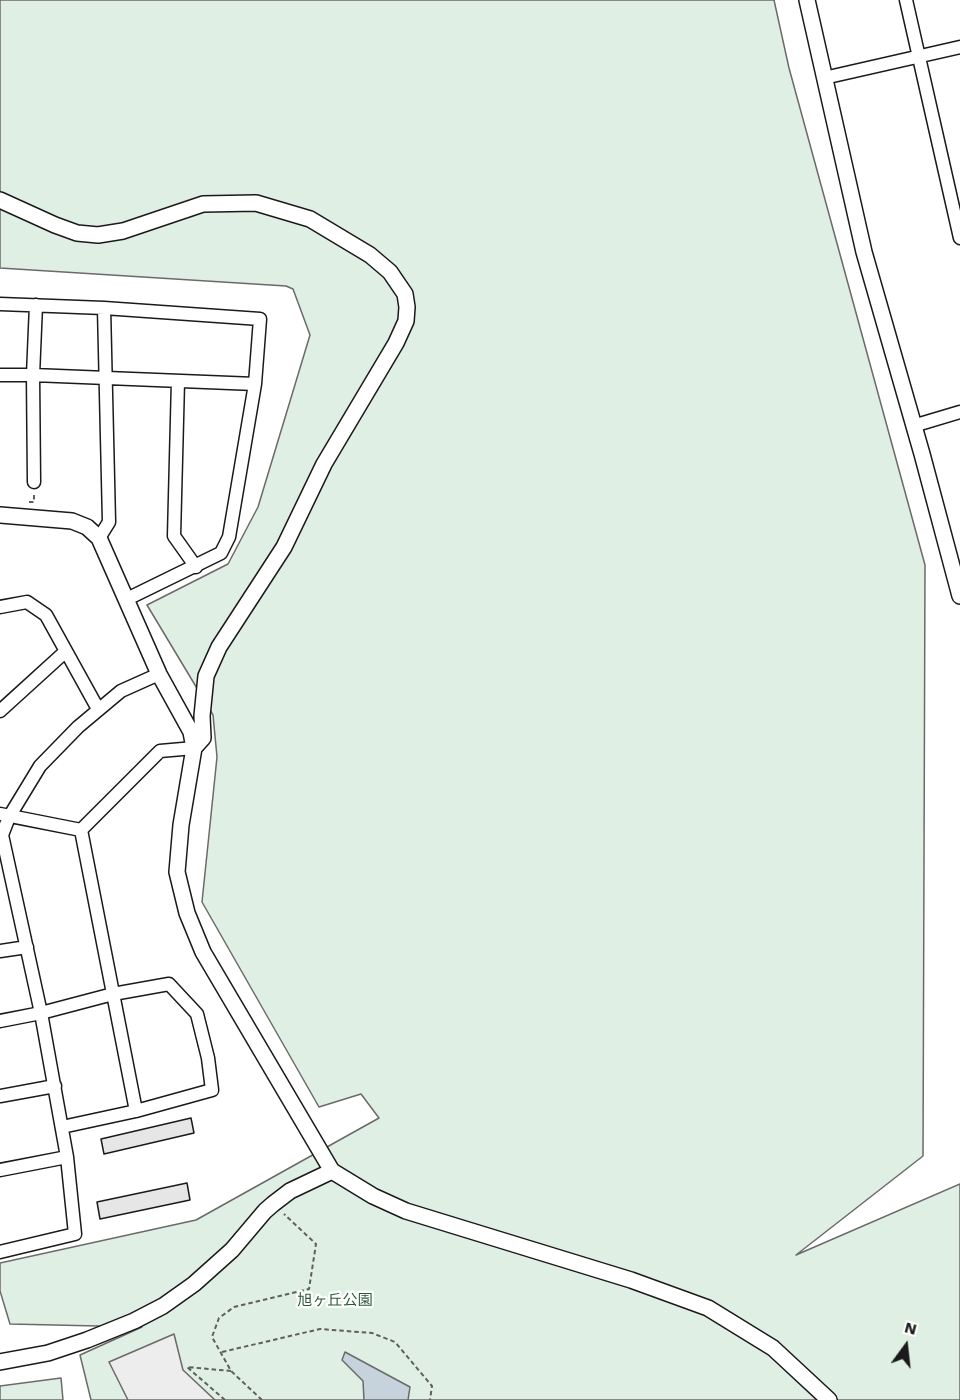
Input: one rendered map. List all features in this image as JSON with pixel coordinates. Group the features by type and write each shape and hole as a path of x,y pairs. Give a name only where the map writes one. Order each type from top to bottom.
{"street":[{"path":"807,0 864,252 958,578 960,596"},
{"path":"906,0 960,238"},
{"path":"825,78 960,47"},
{"path":"0,200 55,225 77,233 98,236 123,231 203,204 256,203 310,219 370,255 390,272 405,294 407,307 406,321 396,343 324,464 284,547 219,647 206,676 202,716 203,738 194,748 160,751 81,830"},
{"path":"0,304 104,308 260,319 255,384 229,537 221,554 127,599"},
{"path":"34,482 33,375 36,305"},
{"path":"99,538 109,522 104,308"},
{"path":"0,375 255,384"},
{"path":"178,381 174,536 196,567"},
{"path":"913,426 960,412"},
{"path":"0,515 72,521 87,527 99,538 159,674 191,732 194,748 181,825 177,872 187,913 203,952 332,1171 373,1196 406,1211 631,1280 708,1308 773,1348 829,1400"},
{"path":"0,607 27,602 46,615 99,710"},
{"path":"0,711 66,651"},
{"path":"0,1252 75,1234 67,1157 41,1013 27,947 5,875 2,835 5,815 40,766 78,727 121,691 159,674"},
{"path":"5,815 81,830"},
{"path":"81,830 136,1112"},
{"path":"0,951 27,947"},
{"path":"0,1021 113,994 169,984 197,1014 212,1090 136,1112 62,1127"},
{"path":"0,1096 55,1086"},
{"path":"0,1170 67,1157"},
{"path":"0,1362 48,1353 87,1340 134,1321 163,1306 194,1284 232,1250 273,1204 290,1191 332,1171"}],"path":[{"path":"20,516 21,503 34,502 34,482"},
{"path":"262,1400 231,1371 212,1337 219,1318 234,1307 309,1289 316,1244 273,1204"},
{"path":"221,1353 320,1329 372,1333 395,1342 432,1386 430,1400"},
{"path":"225,1400 187,1367 231,1371"}],"green space":[{"name":"旭ヶ丘公園","path":"0,0 774,0 789,68 925,565 923,1156 796,1255 960,1184 960,1400 91,1400 80,1355 142,1327 10,1324 0,1291 0,1263 196,1220 379,1118 361,1094 319,1107 202,902 217,757 213,715 147,605 228,564 258,507 310,335 293,289 286,286 0,268"},
{"path":"61,1378 63,1400 0,1400 0,1386"}],"shaded area":[{"path":"174,1334 183,1370 215,1400 128,1400 109,1362"},
{"path":"345,1352 410,1387 408,1400 364,1400 363,1381 342,1360"}],"building":[{"path":"191,1118 194,1133 104,1154 101,1139"},
{"path":"187,1183 190,1200 100,1219 97,1202"}]}
